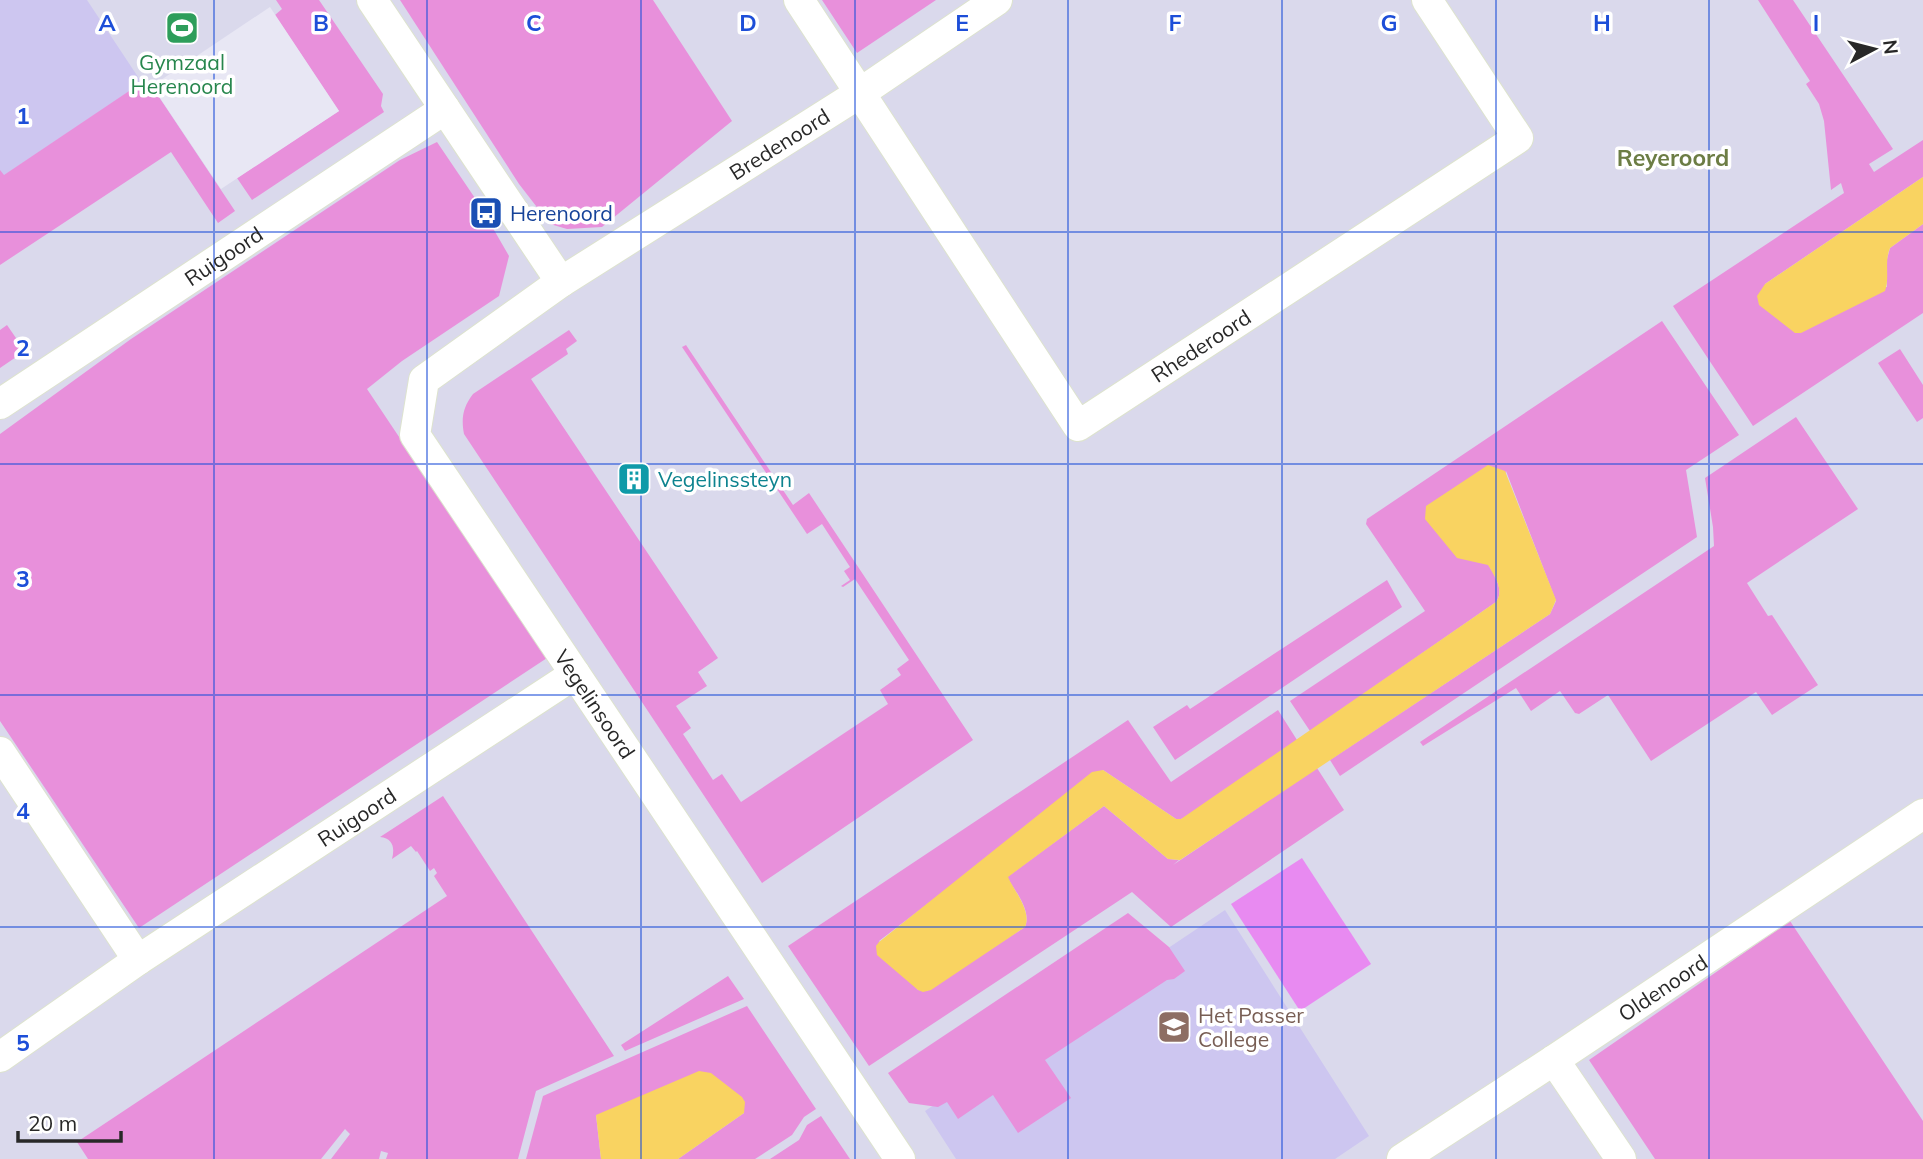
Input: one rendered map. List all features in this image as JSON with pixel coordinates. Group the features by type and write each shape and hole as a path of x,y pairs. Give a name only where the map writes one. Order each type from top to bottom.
{"street":[{"path":"372,0 561,282"},
{"path":"799,0 860,93"},
{"name":"Bredenoord","path":"561,282 860,93 997,0"},
{"name":"Rhederoord","path":"860,93 1078,426 1518,138 1427,0"},
{"name":"Ruigoord","path":"0,404 445,109"},
{"name":"Vegelinsoord","path":"561,282 424,380 415,435 900,1159"},
{"name":"Ruigoord","path":"0,1057 138,960 575,674"},
{"path":"0,752 138,960"},
{"name":"Oldenoord","path":"1402,1159 1923,814"},
{"path":"1554,1060 1621,1159"}],"shaded area":[{"path":"0,0 87,0 142,83 0,178"},
{"path":"276,0 319,0 383,94 381,106 384,112 252,200 237,178 339,111 275,15 282,9"},
{"path":"400,0 653,0 732,121 602,227 567,229 550,224 519,184"},
{"path":"822,0 936,0 857,53"},
{"path":"1758,0 1793,0 1893,149 1869,164 1874,172 1923,140 1923,177 1765,284 1887,287 1886,263 1890,248 1923,224 1923,313 1753,426 1673,306 1844,193 1841,183 1831,190 1824,121 1819,104 1806,84 1810,81"},
{"path":"270,7 339,111 221,189 152,86"},
{"path":"147,79 235,211 218,223 171,152 0,265 0,170 4,175"},
{"path":"437,142 479,204 509,256 499,296 402,361 367,389 547,658 139,928 0,721 0,434 131,339 400,160"},
{"path":"1923,177 1923,224 1890,248 1885,291 1801,333 1795,333 1759,305 1757,296 1765,284"},
{"path":"1662,321 1739,435 1686,470 1697,537 1340,776 1330,760 1550,614 1556,601 1506,471 1483,563 1488,564 1498,583 1496,602 1310,731 1290,701 1425,611 1366,524 1367,519"},
{"path":"7,325 25,351 0,368 0,330"},
{"path":"569,330 577,341 566,349 568,354 531,379 718,658 698,672 707,686 676,706 691,728 683,734 713,780 722,774 741,802 888,704 880,690 901,675 897,669 909,660 855,579 841,586 850,580 844,571 850,567 822,524 807,534 682,347 686,345 793,505 809,493 973,740 762,883 464,434 464,413 473,394"},
{"path":"1900,349 1923,385 1923,418 1917,422 1878,363"},
{"path":"1796,417 1858,509 1747,583 1768,616 1772,615 1818,685 1772,715 1756,692 1651,761 1608,695 1579,714 1575,713 1560,691 1531,711 1516,688 1423,746 1420,742 1714,546 1705,478"},
{"path":"1488,465 1505,471 1556,600 1550,614 1180,860 1168,859 1104,806 1008,877 1024,908 1027,921 1025,927 931,990 918,990 877,955 876,946 879,942 1092,772 1103,770 1176,819 1181,819 1496,602 1499,588 1488,565 1457,558 1425,519 1426,506"},
{"path":"1387,580 1402,607 1175,760 1153,727 1187,705 1190,709"},
{"path":"1278,710 1297,740 1186,817 1176,819 1103,770 879,941 918,990 927,991 1025,927 1027,921 1024,908 1007,877 1104,806 1168,859 1179,860 1173,865 1317,768 1344,810 1171,927 1132,892 869,1066 788,946 1128,720 1171,782"},
{"path":"443,796 614,1056 536,1091 518,1159 386,1159 388,1153 381,1151 379,1159 331,1159 350,1134 345,1129 321,1159 88,1159 77,1142 447,896 434,876 437,873 434,868 430,871 417,851 411,846 392,859 392,844 388,839 380,837"},
{"path":"1302,858 1371,964 1300,1011 1231,904"},
{"name":"Het Passer College","path":"1225,910 1369,1136 1335,1159 956,1159 925,1111"},
{"path":"1128,913 1169,947 1185,971 1045,1060 1071,1098 1018,1133 993,1095 958,1119 947,1102 938,1107 909,1103 888,1073"},
{"path":"1790,921 1923,1121 1923,1159 1655,1159 1589,1060"},
{"path":"728,976 744,999 625,1051 621,1045"},
{"path":"747,1006 816,1109 804,1117 792,1135 755,1159 678,1159 744,1113 596,1115 601,1159 526,1159 543,1096"},
{"path":"699,1071 711,1073 742,1097 745,1102 744,1113 678,1159 601,1159 596,1115"},
{"path":"821,1116 850,1159 770,1159 799,1140 807,1125"}],"place":[{"name":"Gymzaal Herenoord","path":"182,28"},
{"name":"Herenoord","path":"486,213"},
{"name":"Vegelinssteyn","path":"634,479"},
{"name":"Het Passer College","path":"1174,1027"}],"district":[{"name":"Reyeroord","path":"1673,157"}]}
